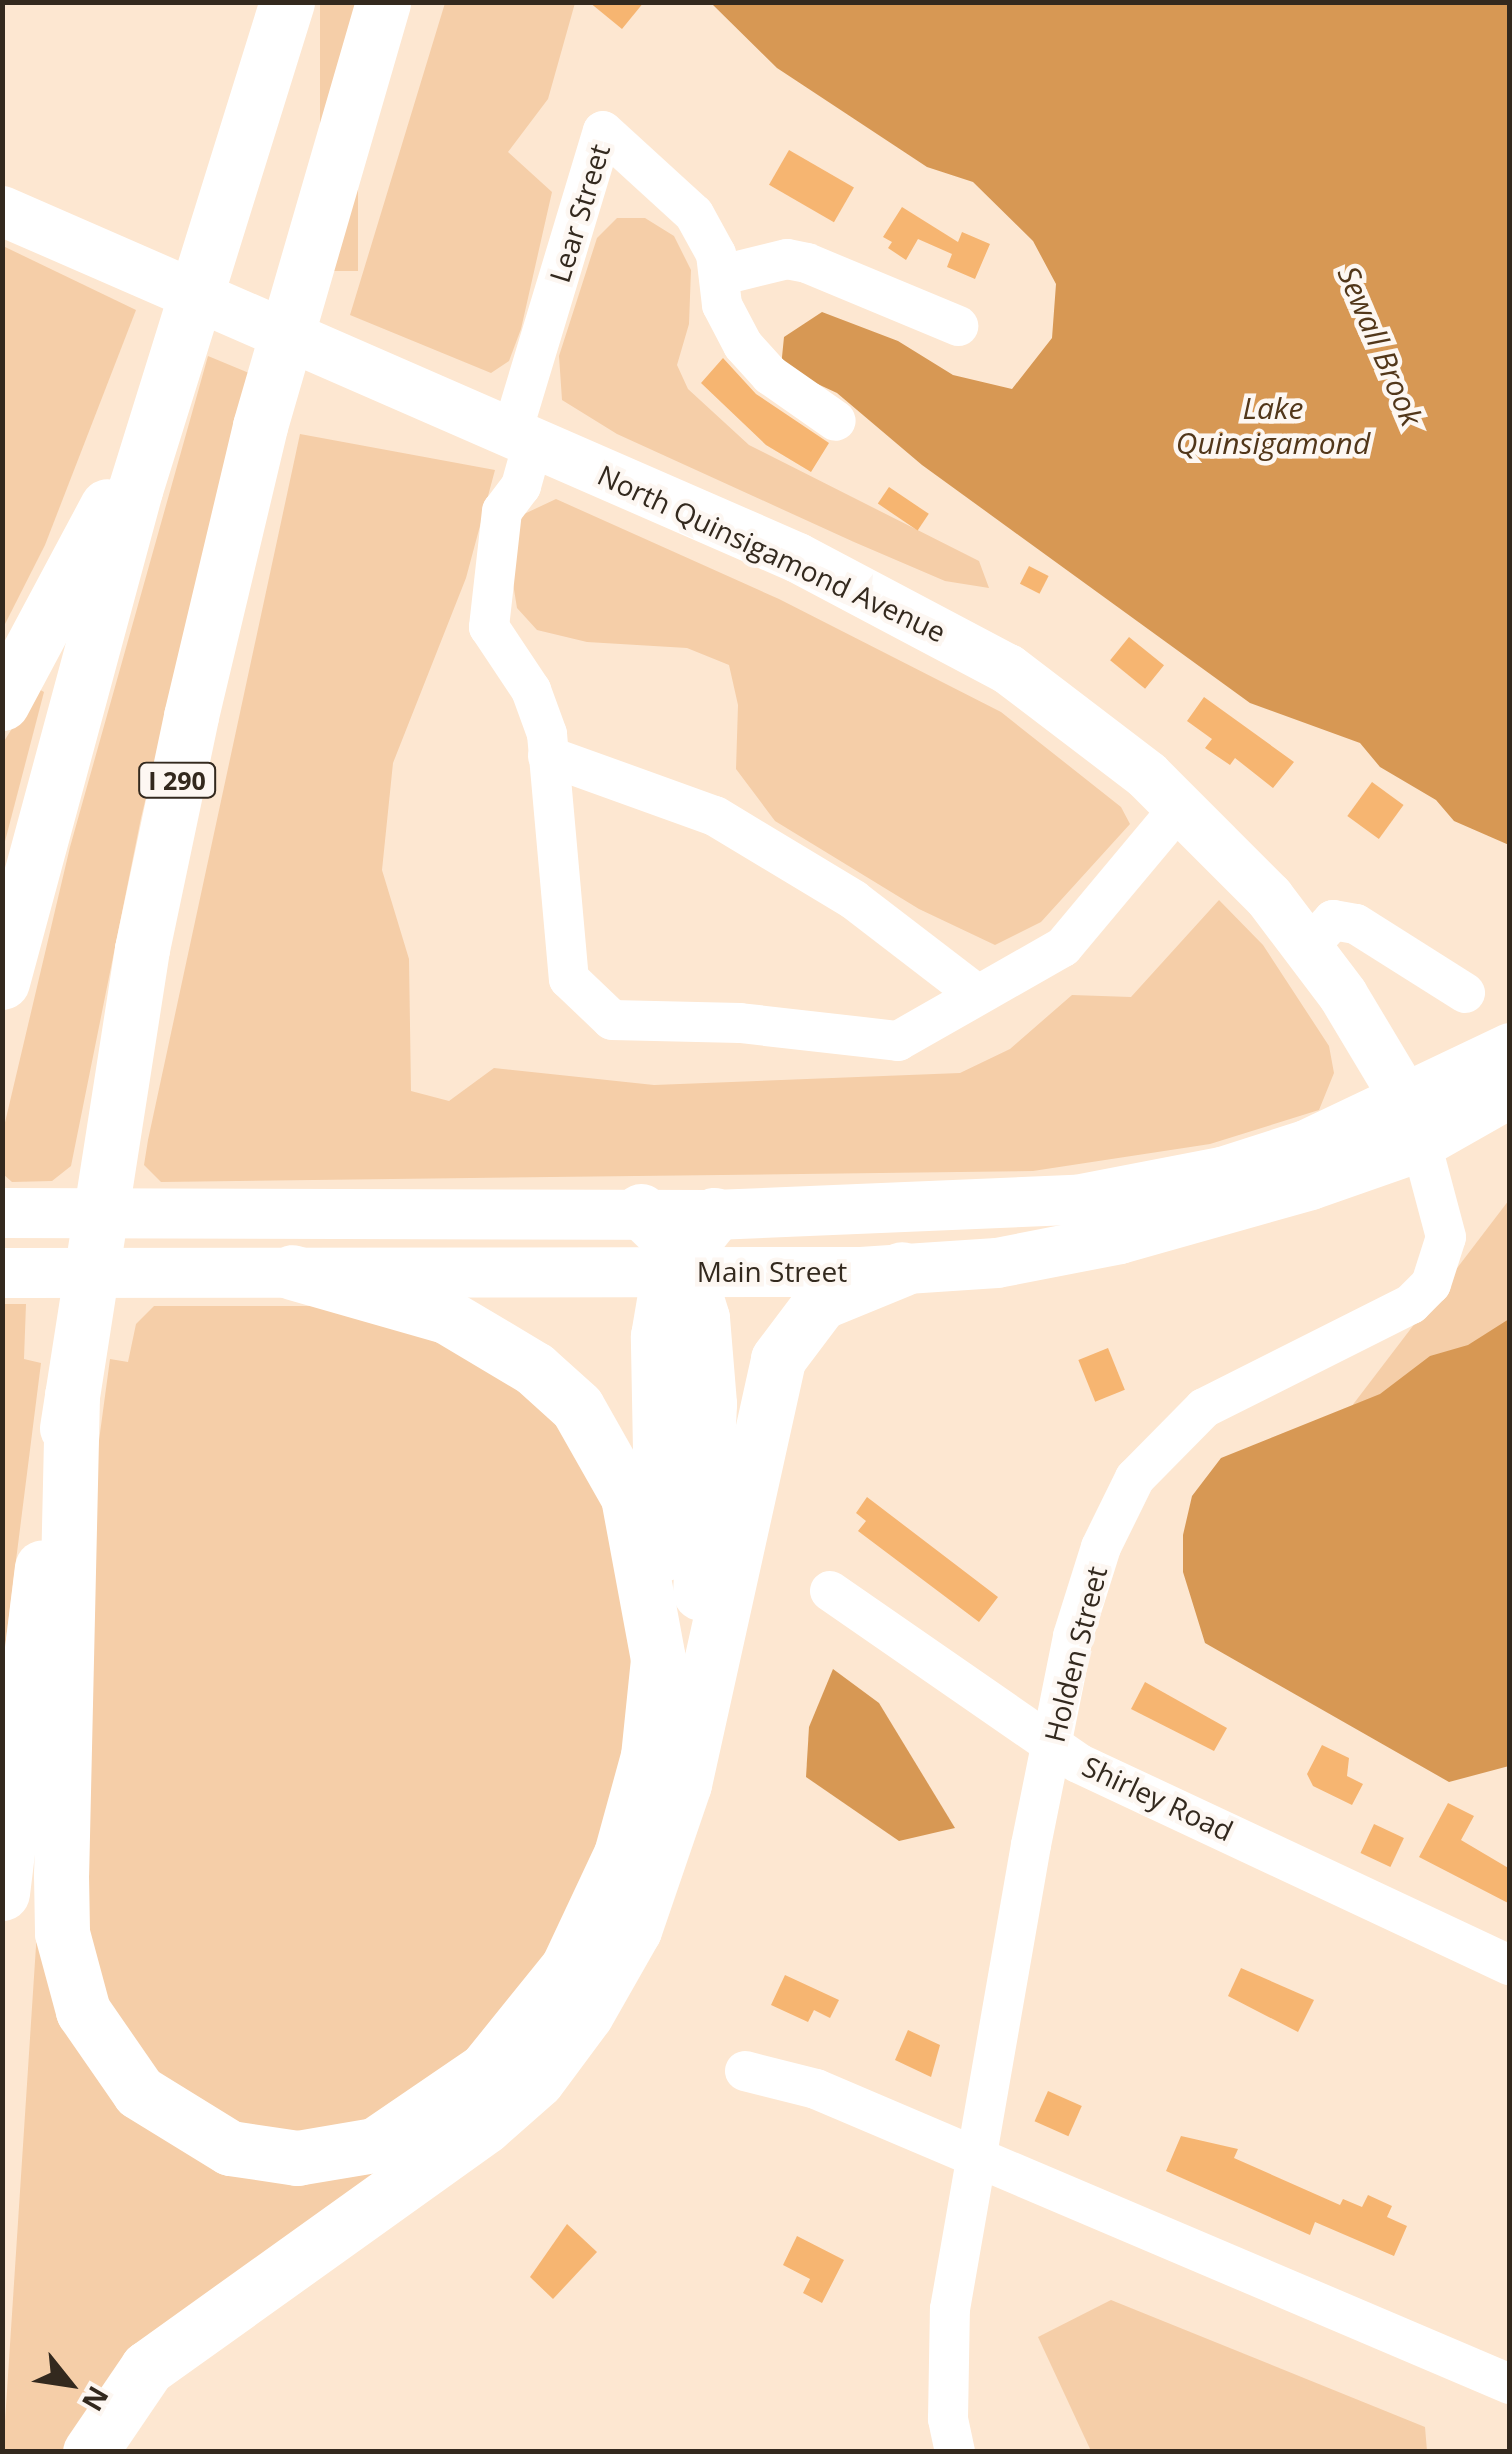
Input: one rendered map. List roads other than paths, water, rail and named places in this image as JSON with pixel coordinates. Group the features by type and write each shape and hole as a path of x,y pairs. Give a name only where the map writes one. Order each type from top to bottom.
{"highway":[{"path":"2,982 159,412 287,2"},
{"name":"I 290","path":"2,1893 26,1656 74,1380 110,1138 182,755 260,426 305,260 383,2"},
{"path":"2,703 159,412"},
{"path":"641,1211 689,1252 708,1404 692,1740"},
{"path":"74,1380 60,1874 70,1974 127,2081 153,2106 230,2148 298,2158 376,2145 459,2091 517,2036 568,1966 621,1854 648,1756 658,1659 658,1336 689,1252"},
{"path":"90,2452 131,2387 163,2356 484,2126 537,2080 634,1930 692,1740 778,1360 821,1302 902,1269"},
{"path":"292,1272 446,1316 535,1368 577,1407 628,1497 658,1659"}],"main road":[{"name":"North Quinsigamond Avenue","path":"2,211 523,438 936,626 1044,694 1181,806 1308,947 1414,1123"},
{"name":"Main Street","path":"689,1252 902,1269 997,1262 1120,1239 1296,1190 1414,1123 1510,1048"},
{"name":"Main Street","path":"2,1273 292,1272 689,1252 1076,1200 1222,1172 1414,1123 1510,1092"},
{"path":"2,1213 641,1211"}],"street":[{"name":"Lear Street","path":"523,438 603,131 694,214 722,274 722,305 743,345 770,376 836,421"},
{"path":"722,274 787,259 807,263 958,326"},
{"path":"523,438 521,486 502,510 489,627 530,690 548,756 569,979 612,1020 740,1023 898,1041 975,993 1063,947 1181,806"},
{"path":"548,756 715,816 854,900 975,993"},
{"path":"1308,947 1334,920 1356,924 1465,994"},
{"name":"Holden Street","path":"955,2452 946,2357 1008,1960 1073,1636 1114,1511 1136,1478 1204,1408 1411,1304 1431,1284 1446,1237 1414,1123"},
{"name":"Shirley Road","path":"830,1590 1052,1744 1510,1965"},
{"path":"745,2071 816,2088 1510,2384"}],"water":[{"name":"Lake Quinsigamond","path":"711,3 1509,3 1509,845 1454,821 1436,800 1380,767 1360,743 1250,703 922,465 837,393 781,367 784,337 822,312 898,341 953,375 1012,389 1052,338 1056,284 1033,241 973,182 927,167 777,68"},
{"path":"1509,1319 1509,1766 1449,1782 1205,1643 1183,1572 1183,1535 1192,1496 1221,1458 1380,1394 1430,1356 1468,1345"},
{"path":"833,1669 879,1703 955,1828 899,1841 806,1777 809,1727"}],"water label":[{"name":"Sewall Brook","path":"1380,346"}]}
